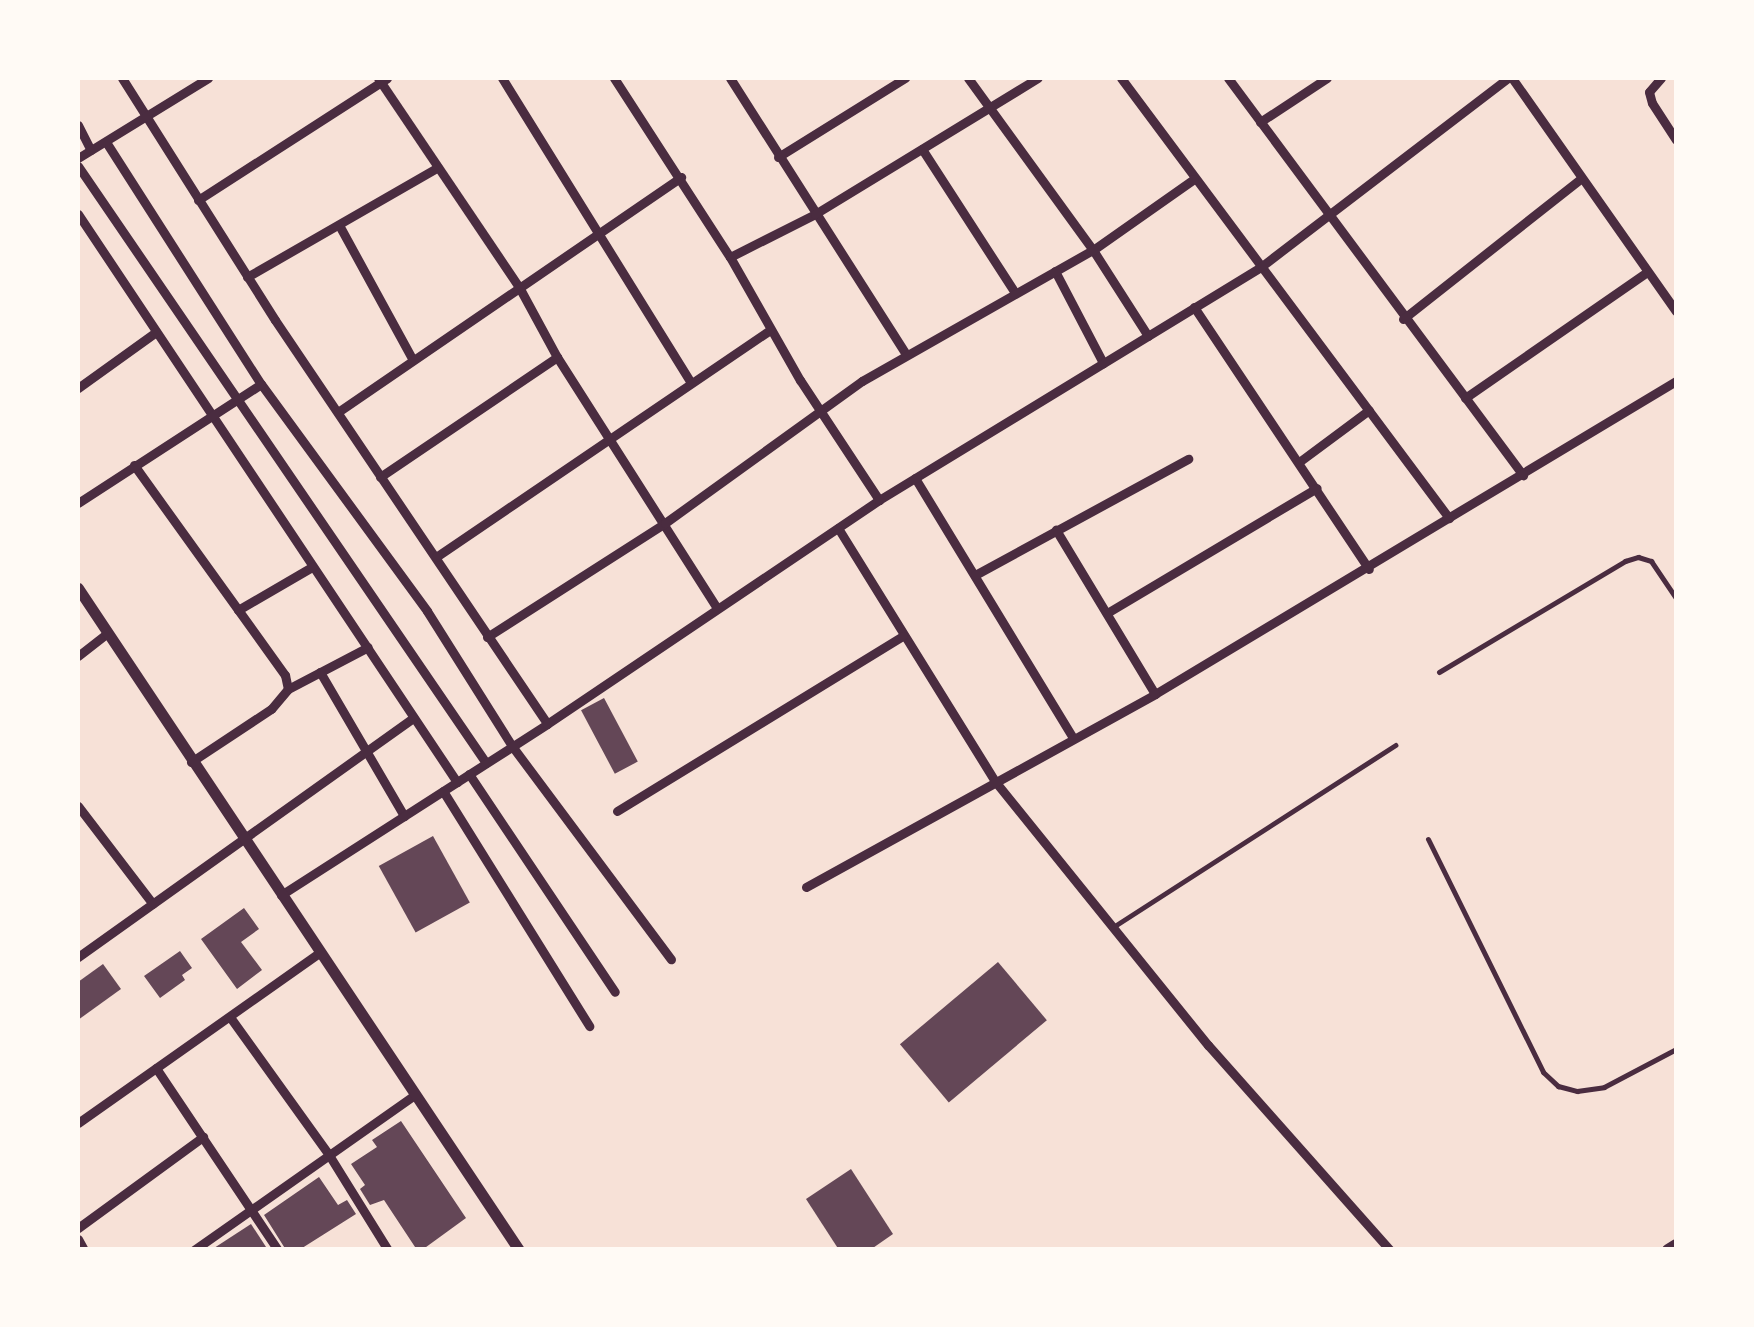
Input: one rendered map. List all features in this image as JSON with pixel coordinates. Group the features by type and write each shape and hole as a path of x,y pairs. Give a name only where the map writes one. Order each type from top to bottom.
{"main road":[{"path":"1668,1250 1676,1244"}],"street":[{"path":"122,78 380,477 547,724"},
{"path":"78,158 208,78"},
{"path":"502,78 690,381"},
{"path":"614,78 730,257 770,330 879,500"},
{"path":"732,78 778,157 906,354"},
{"path":"778,157 905,78"},
{"path":"968,78 1093,250 1148,336"},
{"path":"730,257 815,214 993,108 1026,81 1038,78"},
{"path":"1120,78 1449,518"},
{"path":"1228,78 1522,475"},
{"path":"1260,122 1327,78"},
{"path":"282,895 547,724 879,500 1262,266 1510,78 1676,310"},
{"path":"1660,78 1649,92 1652,104 1676,140"},
{"path":"198,200 382,79 519,288 557,357 716,607"},
{"path":"78,125 91,150"},
{"path":"106,142 262,384 428,611 512,746 671,959"},
{"path":"922,149 1015,292"},
{"path":"78,166 486,763"},
{"path":"248,276 438,167"},
{"path":"338,412 680,178"},
{"path":"487,637 665,523 906,354 1093,250 1194,179"},
{"path":"1403,319 1580,179"},
{"path":"78,214 457,782"},
{"path":"339,225 413,360"},
{"path":"1055,271 1104,364"},
{"path":"1465,398 1647,272"},
{"path":"1194,307 1370,569"},
{"path":"436,557 770,330"},
{"path":"78,388 156,332"},
{"path":"380,477 557,357"},
{"path":"806,888 1370,569 1676,381"},
{"path":"78,503 262,384"},
{"path":"1300,462 1368,410"},
{"path":"975,575 1188,459"},
{"path":"134,464 284,676 288,688"},
{"path":"915,478 1073,738"},
{"path":"1107,613 1317,488"},
{"path":"838,528 994,780 1208,1044 1390,1250"},
{"path":"1056,530 1155,694"},
{"path":"238,610 312,566"},
{"path":"78,588 318,954 519,1250"},
{"path":"78,656 106,633"},
{"path":"617,812 903,636"},
{"path":"191,762 271,709 288,688 368,646"},
{"path":"320,672 404,816"},
{"path":"78,957 413,718"},
{"path":"469,774 616,992"},
{"path":"443,790 589,1026"},
{"path":"78,806 152,904"},
{"path":"78,1123 318,954"},
{"path":"230,1017 329,1155 388,1250"},
{"path":"156,1068 278,1250"},
{"path":"194,1250 413,1096"},
{"path":"78,1228 204,1136"},
{"path":"78,1239 84,1250"}],"lane":[{"path":"1439,672 1638,557 1650,560 1676,598"},
{"path":"1113,927 1394,745"},
{"path":"1428,838 1543,1072 1558,1086 1577,1092 1604,1088 1676,1049"}],"building":[{"path":"604,698 638,762 615,774 581,710"},
{"path":"433,836 470,902 416,933 379,866"},
{"path":"244,908 259,929 241,942 262,970 237,989 201,939"},
{"path":"180,951 192,968 182,975 185,980 160,998 144,976"},
{"path":"998,962 1047,1020 949,1102 900,1044"},
{"path":"103,964 121,989 78,1020 78,982"},
{"path":"401,1121 466,1218 422,1250 417,1250 384,1200 370,1205 360,1189 365,1185 351,1164 377,1147 372,1140"},
{"path":"851,1169 893,1234 870,1250 839,1250 806,1199"},
{"path":"319,1177 338,1205 347,1200 356,1214 299,1250 286,1250 264,1215"},
{"path":"251,1224 268,1250 211,1250"}]}
